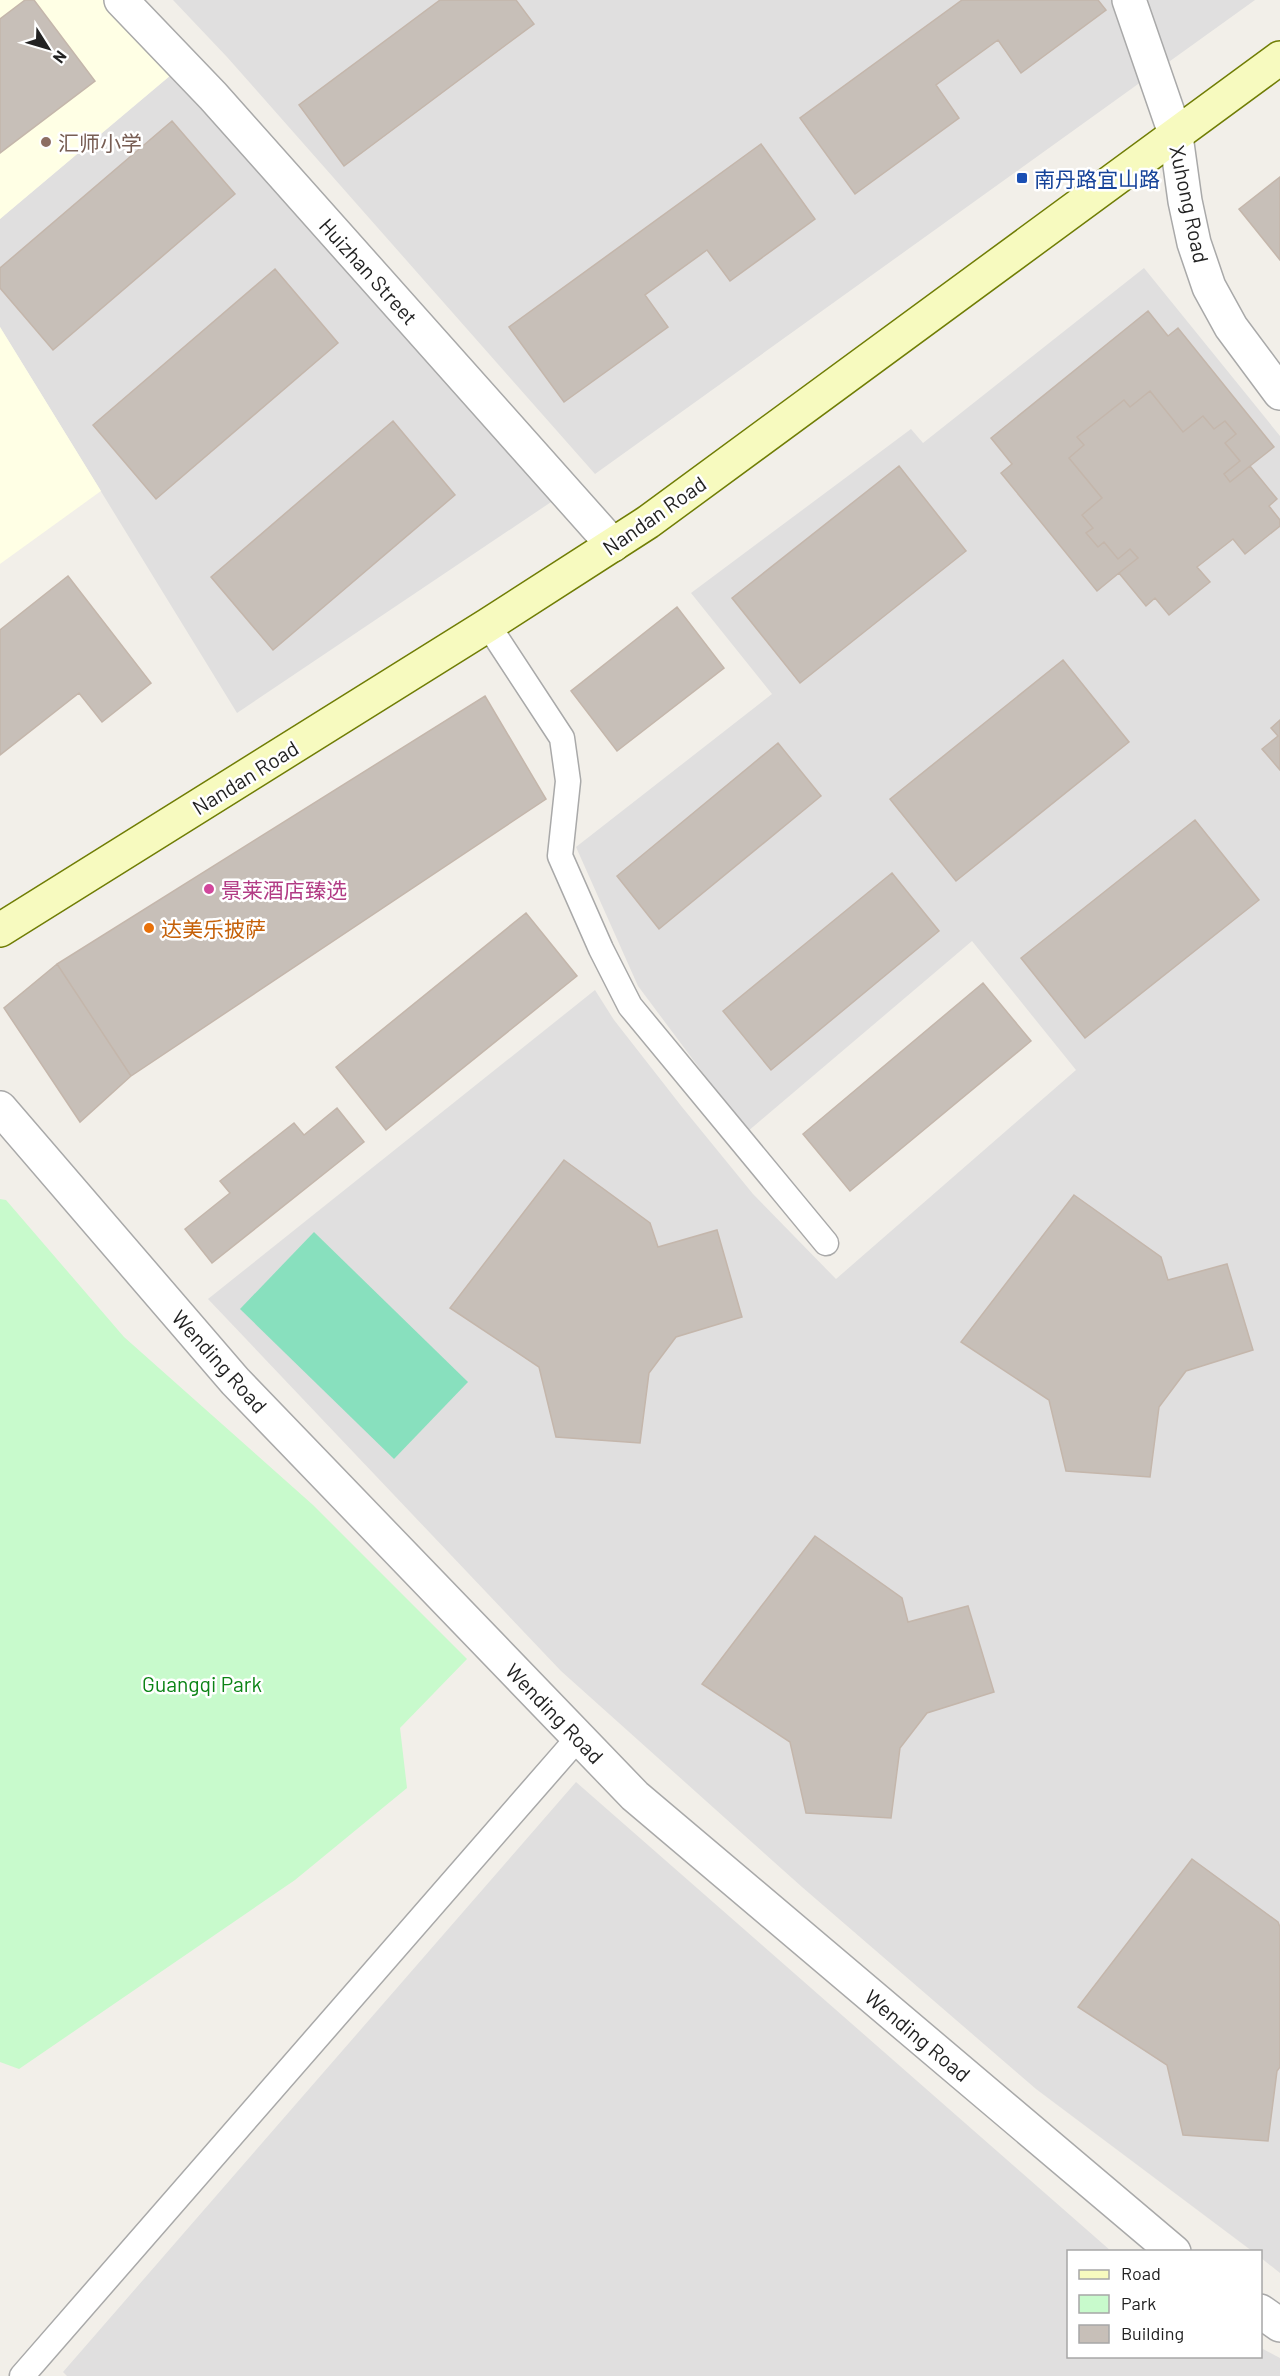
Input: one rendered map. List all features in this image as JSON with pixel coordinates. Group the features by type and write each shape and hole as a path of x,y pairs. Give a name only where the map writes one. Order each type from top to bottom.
{"main road":[{"name":"Nandan Road","path":"0,930 488,625 648,522 1280,58"}],"street":[{"name":"Huizhan Street","path":"121,0 213,96 613,545"},
{"name":"Xuhong Road","path":"1129,0 1176,136 1185,201 1194,243 1209,287 1230,327 1280,393"},
{"name":"Wending Road","path":"0,1108 235,1381 634,1796 1172,2250"},
{"path":"1262,2312 1280,2325"}],"lane":[{"path":"488,625 562,738 568,780 560,856 630,1006 826,1242"},
{"path":"22,2376 578,1738"}],"shaded area":[{"name":"汇师小学","path":"0,0 114,0 184,64 0,219"},
{"path":"173,0 1255,0 595,474 227,57"},
{"path":"184,64 566,492 237,713 0,327 0,219"},
{"path":"1144,268 1280,436 1280,2273 1262,2259 1262,2250 1251,2250 1036,2089 802,1887 561,1671 208,1299 595,990 614,1020 753,1194 836,1279 1076,1070 972,941 747,1132 638,986 576,847 772,694 691,593 911,429 923,443"},
{"path":"0,327 101,491 0,564"},
{"path":"576,1782 1110,2250 1067,2250 1067,2358 1262,2358 1262,2349 1280,2358 1280,2376 67,2376 63,2372"}],"green space":[{"name":"Guangqi Park","path":"0,1199 6,1200 124,1337 313,1505 467,1659 400,1728 407,1788 295,1880 19,2069 0,2062"},
{"path":"314,1232 468,1382 394,1459 240,1309"}],"building":[{"path":"25,0 34,0 95,81 0,153 0,19"},
{"path":"440,0 516,0 534,24 344,166 299,105"},
{"path":"962,0 1098,0 1106,10 1021,73 998,40 936,85 959,118 855,194 800,118"},
{"path":"172,121 235,194 53,350 0,288 0,268"},
{"path":"761,144 815,219 730,281 707,250 645,295 668,327 564,402 509,327"},
{"path":"1280,177 1280,260 1239,209"},
{"path":"275,269 338,343 156,499 93,425"},
{"path":"1148,311 1168,336 1178,328 1274,447 1250,466 1277,499 1269,506 1280,520 1280,526 1245,554 1233,539 1197,567 1210,582 1169,615 1155,598 1146,606 1119,573 1097,591 1001,473 1012,464 991,438"},
{"path":"1150,391 1183,432 1203,416 1214,429 1225,421 1236,434 1225,443 1240,461 1224,474 1230,482 1250,466 1277,499 1269,506 1280,520 1280,526 1245,554 1233,539 1197,567 1210,582 1169,615 1155,598 1146,606 1119,573 1138,558 1130,549 1118,559 1104,542 1098,547 1086,533 1093,528 1082,515 1102,498 1069,458 1084,445 1077,437 1124,400 1130,407"},
{"path":"393,421 455,495 273,650 211,577"},
{"path":"899,466 966,551 800,683 732,598"},
{"path":"68,576 151,683 102,722 79,693 0,755 0,630"},
{"path":"677,607 724,668 617,751 571,691"},
{"path":"1063,660 1129,742 956,881 890,799"},
{"path":"485,696 546,799 131,1076 57,964"},
{"path":"1280,720 1280,770 1262,749 1278,736 1271,728"},
{"path":"778,743 821,796 659,929 617,876"},
{"path":"1195,820 1259,900 1085,1038 1021,958"},
{"path":"892,873 939,931 771,1070 723,1011"},
{"path":"526,913 577,976 386,1130 336,1067"},
{"path":"57,964 131,1076 80,1122 4,1008"},
{"path":"983,983 1031,1041 850,1191 803,1134"},
{"path":"337,1108 364,1142 212,1263 185,1229 230,1193 220,1181 294,1123 304,1135"},
{"path":"564,1160 650,1223 658,1247 717,1230 742,1317 676,1337 649,1373 640,1443 556,1437 539,1367 450,1308"},
{"path":"1074,1195 1161,1257 1168,1280 1227,1264 1253,1350 1186,1371 1159,1407 1150,1477 1066,1471 1049,1400 961,1342"},
{"path":"815,1536 902,1598 908,1622 968,1606 994,1692 927,1713 900,1748 891,1818 806,1813 790,1742 702,1684"},
{"path":"1192,1859 1278,1922 1280,1927 1280,2067 1277,2071 1268,2141 1183,2135 1167,2065 1078,2007"}],"place":[{"name":"汇师小学","path":"46,142"},
{"name":"南丹路宜山路","path":"1022,178"},
{"name":"景莱酒店臻选","path":"209,889"},
{"name":"达美乐披萨","path":"149,928"}]}
